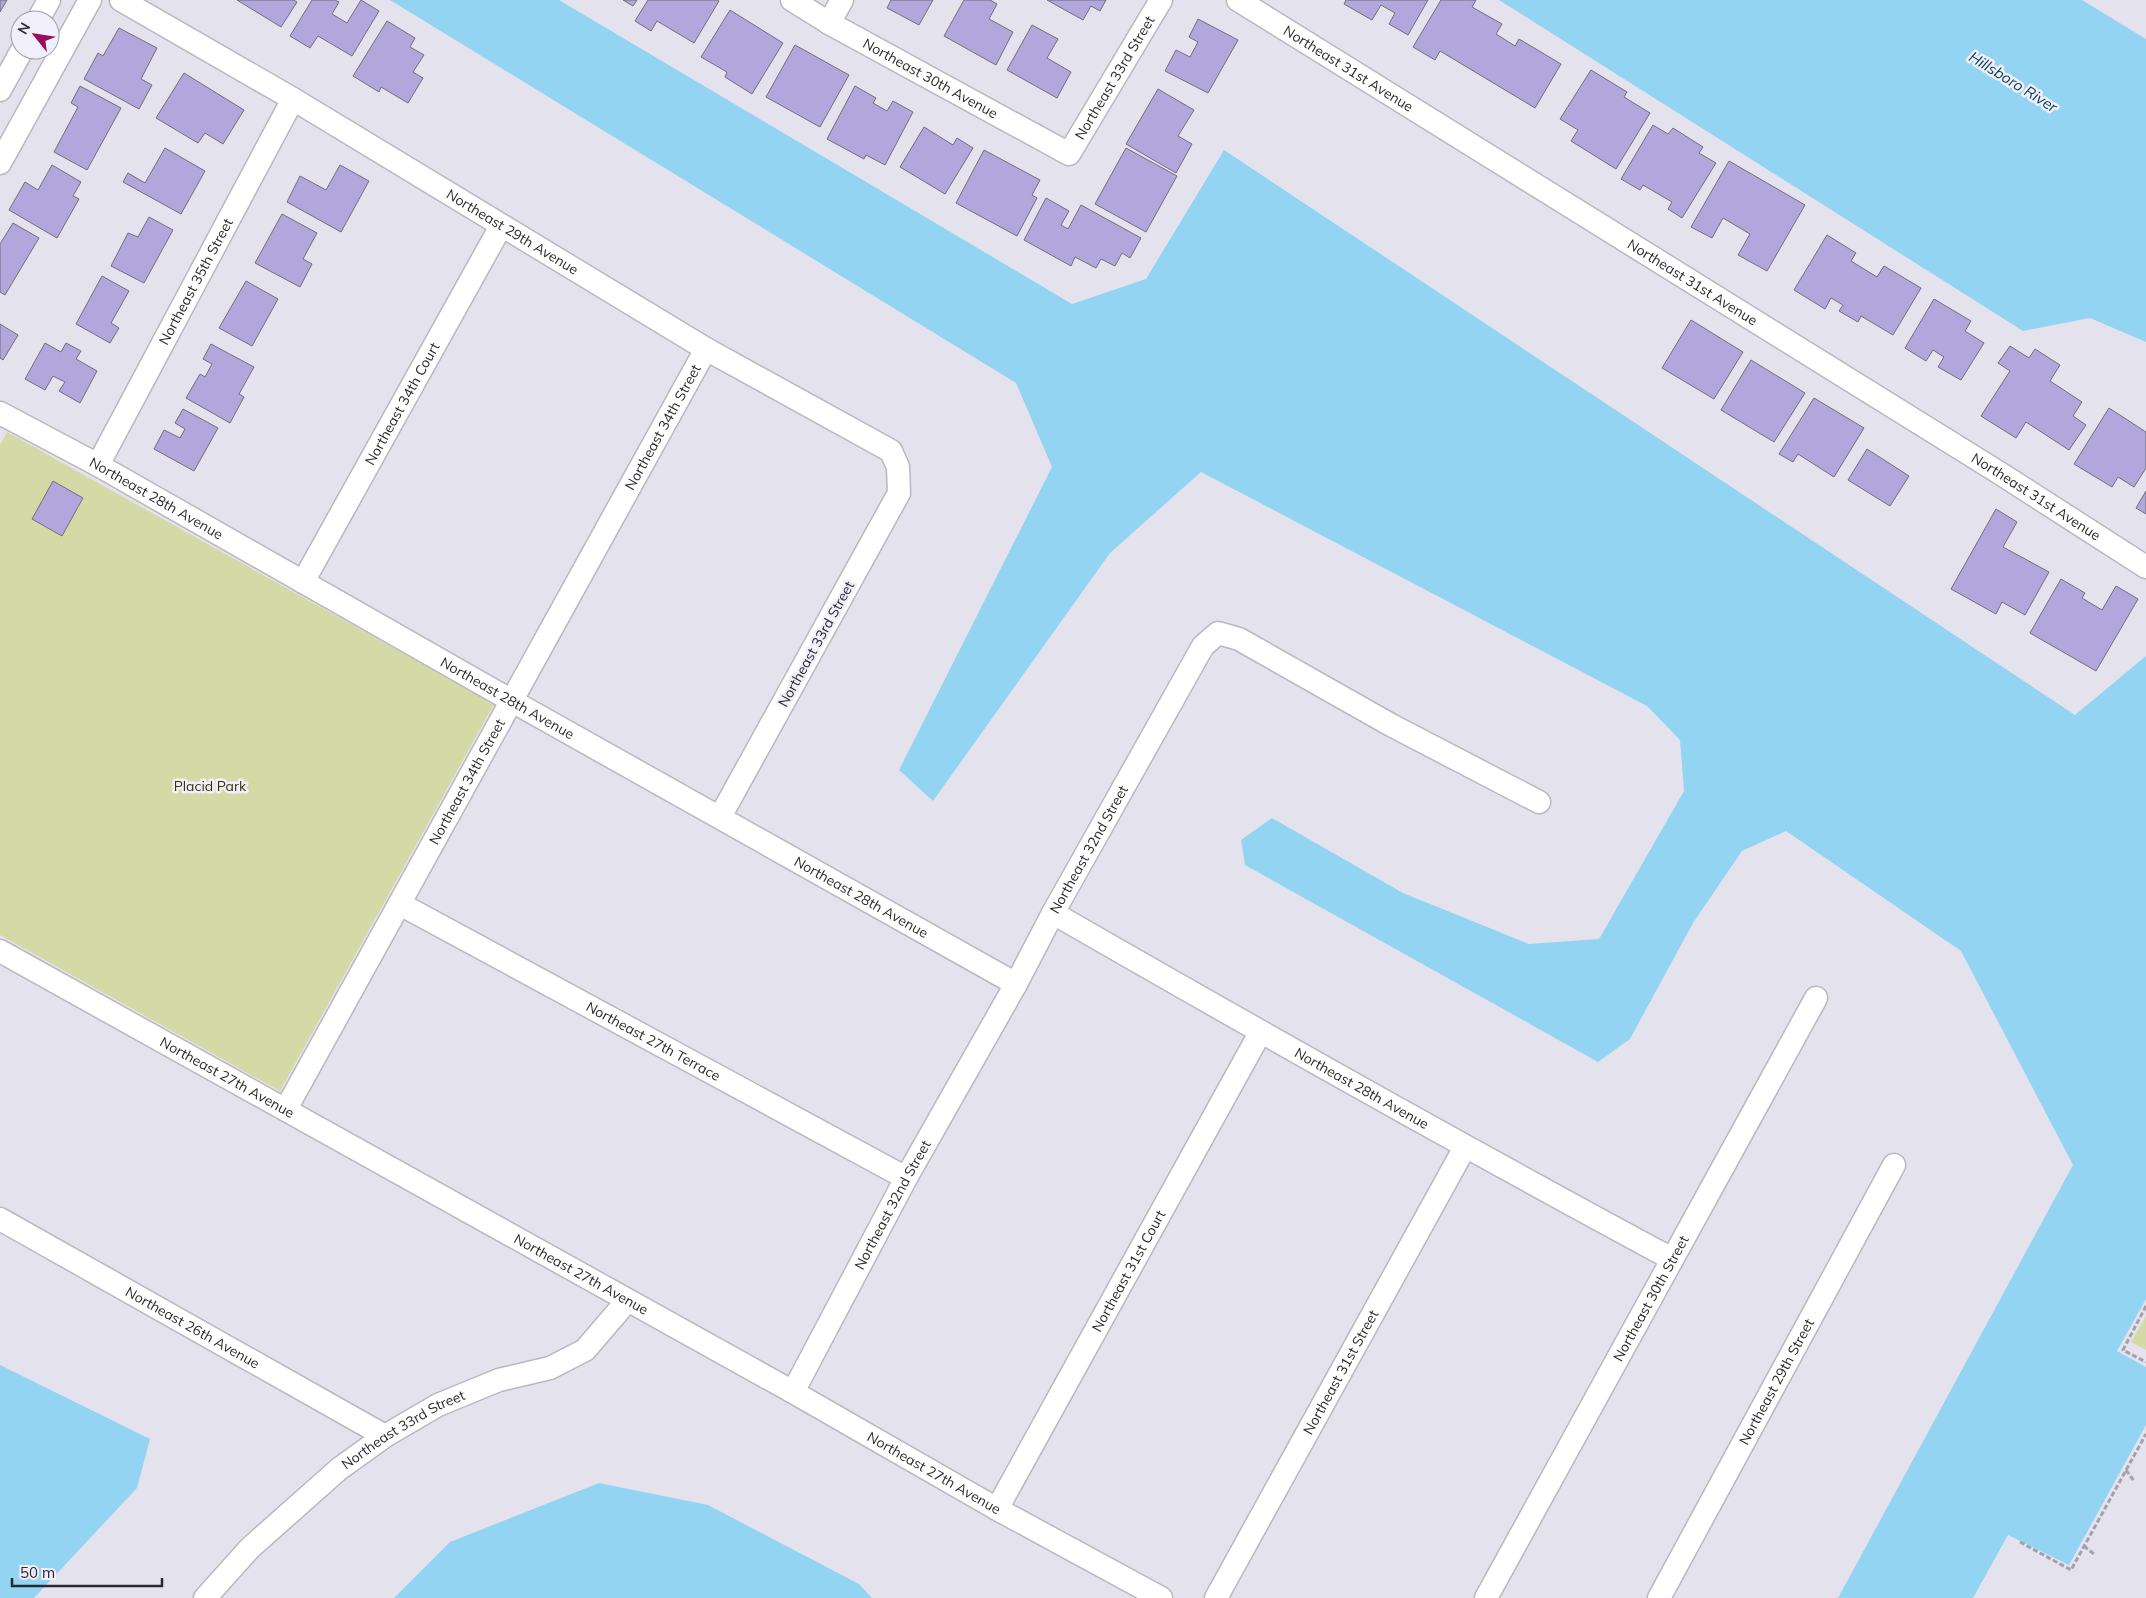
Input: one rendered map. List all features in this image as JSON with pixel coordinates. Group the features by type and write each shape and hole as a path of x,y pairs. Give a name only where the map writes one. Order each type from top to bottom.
{"street":[{"path":"0,164 90,0"},
{"name":"Northeast 29th Avenue","path":"121,0 293,99 706,350 891,451 898,467"},
{"name":"Northeast 30th Avenue","path":"792,0 829,23 1069,154"},
{"path":"829,23 842,0"},
{"name":"Northeast 33rd Street","path":"1069,154 1161,0"},
{"name":"Northeast 31st Avenue","path":"1238,0 1998,472 2146,567"},
{"path":"0,90 16,60"},
{"name":"Northeast 35th Street","path":"98,466 293,99"},
{"name":"Northeast 34th Court","path":"303,582 501,226"},
{"name":"Northeast 34th Street","path":"286,1109 706,350"},
{"name":"Northeast 28th Avenue","path":"0,412 1016,984"},
{"name":"Northeast 33rd Street","path":"720,817 899,493 898,467"},
{"name":"Northeast 32nd Street","path":"793,1392 906,1178 1016,984 1202,646 1218,633 1238,639 1390,725 1539,802"},
{"name":"Northeast 27th Terrace","path":"400,904 906,1178"},
{"name":"Northeast 28th Avenue","path":"1054,913 1465,1147 1672,1258"},
{"name":"Northeast 27th Avenue","path":"0,951 793,1392 997,1509 1162,1598"},
{"name":"Northeast 30th Street","path":"1486,1598 1816,998"},
{"name":"Northeast 31st Court","path":"997,1509 1260,1032"},
{"name":"Northeast 31st Street","path":"1216,1598 1465,1147"},
{"name":"Northeast 29th Street","path":"1660,1598 1894,1165"},
{"name":"Northeast 26th Avenue","path":"0,1219 385,1436"},
{"name":"Northeast 33rd Street","path":"205,1598 250,1548 339,1469 385,1436 438,1405 499,1380 550,1368 585,1350 627,1301"}],"path":[{"path":"2146,1306 2123,1350 2146,1362"},
{"path":"2020,1542 2071,1570 2146,1434"},
{"path":"2126,1470 2134,1481"},
{"path":"2084,1546 2095,1555"}],"green space":[{"name":"Placid Park","path":"7,432 494,704 280,1091 0,935 0,445"},
{"path":"2146,1316 2146,1350 2131,1342"}],"water":[{"path":"390,0 559,0 1072,304 1146,279 1224,150 2075,715 2146,656 2146,1299 2117,1351 2146,1367 2146,1425 2069,1565 2008,1535 1973,1598 1838,1598 2073,1165 1961,951 1786,831 1742,851 1693,923 1630,1039 1598,1062 1245,865 1241,840 1272,818 1403,893 1529,944 1599,939 1684,791 1680,740 1647,706 1201,472 1110,553 933,801 899,770 1052,467 1016,383"},
{"name":"Hillsboro River","path":"1499,0 2082,0 2146,39 2146,342 2090,318 2023,331"},
{"path":"0,1365 150,1439 137,1488 34,1598 0,1598"},
{"path":"599,1483 708,1505 859,1584 872,1598 394,1598 450,1542"}],"building":[{"path":"0,0 7,0 0,12"},
{"path":"237,0 294,0 297,2 281,27"},
{"path":"312,0 335,0 339,2 332,14 347,23 361,0 379,11 352,56 318,36 310,48 290,36"},
{"path":"623,0 637,0 633,6"},
{"path":"648,0 719,1 694,43 657,21 651,31 635,21"},
{"path":"891,0 933,0 919,25 887,8"},
{"path":"964,0 990,0 997,4 989,19 1013,32 996,65 944,36"},
{"path":"1047,0 1106,0 1100,11 1091,6 1083,20"},
{"path":"1346,0 1428,0 1408,35 1389,24 1395,13 1381,5 1372,20 1344,4"},
{"path":"1441,0 1476,0 1472,7 1502,24 1496,34 1515,46 1519,39 1561,64 1535,108 1440,51 1435,60 1413,47"},
{"path":"730,10 783,43 752,94 725,77 727,72 701,57"},
{"path":"1198,19 1238,40 1208,93 1165,71 1176,50 1190,57 1198,42 1189,37"},
{"path":"387,21 415,38 410,47 424,55 413,72 423,78 408,103 381,87 379,92 353,76"},
{"path":"1032,25 1058,39 1047,58 1071,72 1057,98 1007,70"},
{"path":"119,28 157,48 141,79 152,85 139,109 84,79 98,53 103,56"},
{"path":"795,45 849,75 820,127 766,97"},
{"path":"1591,70 1627,92 1624,97 1650,113 1616,169 1571,141 1578,130 1560,119"},
{"path":"184,73 244,110 223,144 205,133 198,143 156,118"},
{"path":"80,86 121,108 87,170 54,152 78,107 71,103"},
{"path":"855,86 876,98 873,103 887,111 893,101 913,112 885,165 866,155 864,159 827,139"},
{"path":"1158,89 1194,110 1178,136 1192,144 1176,173 1126,144"},
{"path":"1653,125 1668,134 1673,128 1703,147 1699,153 1716,163 1682,218 1668,209 1672,202 1643,185 1640,190 1621,179"},
{"path":"924,127 953,145 957,138 973,148 945,194 900,167"},
{"path":"165,148 205,171 181,214 123,182 128,173 145,183"},
{"path":"1126,148 1177,176 1146,232 1095,204"},
{"path":"984,150 1040,180 1032,195 1037,198 1017,236 956,203"},
{"path":"1729,161 1805,205 1767,271 1738,255 1750,234 1723,218 1712,238 1691,227"},
{"path":"52,165 81,182 73,196 79,199 57,238 9,210 25,182 38,190"},
{"path":"340,165 369,181 341,232 287,202 300,176 326,190"},
{"path":"1046,198 1069,211 1061,225 1068,229 1081,205 1141,238 1130,258 1122,253 1115,266 1101,259 1096,268 1075,257 1071,266 1024,240"},
{"path":"282,214 317,233 303,259 312,264 300,287 255,263"},
{"path":"149,217 173,230 144,283 111,266 128,233 138,237"},
{"path":"13,223 39,238 5,295 0,292 0,244"},
{"path":"1827,235 1856,253 1851,261 1877,277 1884,266 1921,288 1893,335 1861,316 1858,322 1839,311 1843,305 1831,298 1825,309 1794,290"},
{"path":"102,276 129,291 111,323 119,328 110,343 76,324"},
{"path":"246,281 278,299 252,346 219,328"},
{"path":"1934,299 1971,321 1965,331 1984,343 1961,380 1938,367 1944,357 1933,350 1926,361 1905,348"},
{"path":"1691,320 1743,352 1714,399 1662,368"},
{"path":"0,324 18,335 3,360 0,358"},
{"path":"45,343 61,352 66,343 81,351 76,359 97,371 80,403 59,391 65,382 53,376 45,390 25,379"},
{"path":"211,344 254,367 239,394 244,397 230,423 186,398 200,374 205,377 212,364 203,359"},
{"path":"2010,346 2029,358 2035,349 2060,365 2050,381 2082,402 2073,416 2086,425 2069,450 2026,422 2016,438 1981,416 2010,371 1998,363"},
{"path":"1751,360 1805,393 1774,442 1721,410"},
{"path":"1814,398 1864,428 1834,477 1798,454 1793,462 1779,454"},
{"path":"2109,408 2146,432 2146,468 2134,487 2118,477 2112,487 2074,464"},
{"path":"183,409 218,428 194,471 154,449 164,430 180,438 185,429 175,423"},
{"path":"1867,449 1909,476 1890,506 1848,480"},
{"path":"53,481 83,498 62,536 32,519"},
{"path":"2146,491 2146,514 2136,508"},
{"path":"1996,509 2017,522 2003,547 2049,572 2025,615 2002,602 1996,614 1951,589"},
{"path":"2061,579 2085,593 2082,598 2102,610 2116,586 2138,599 2096,671 2030,633"}]}
